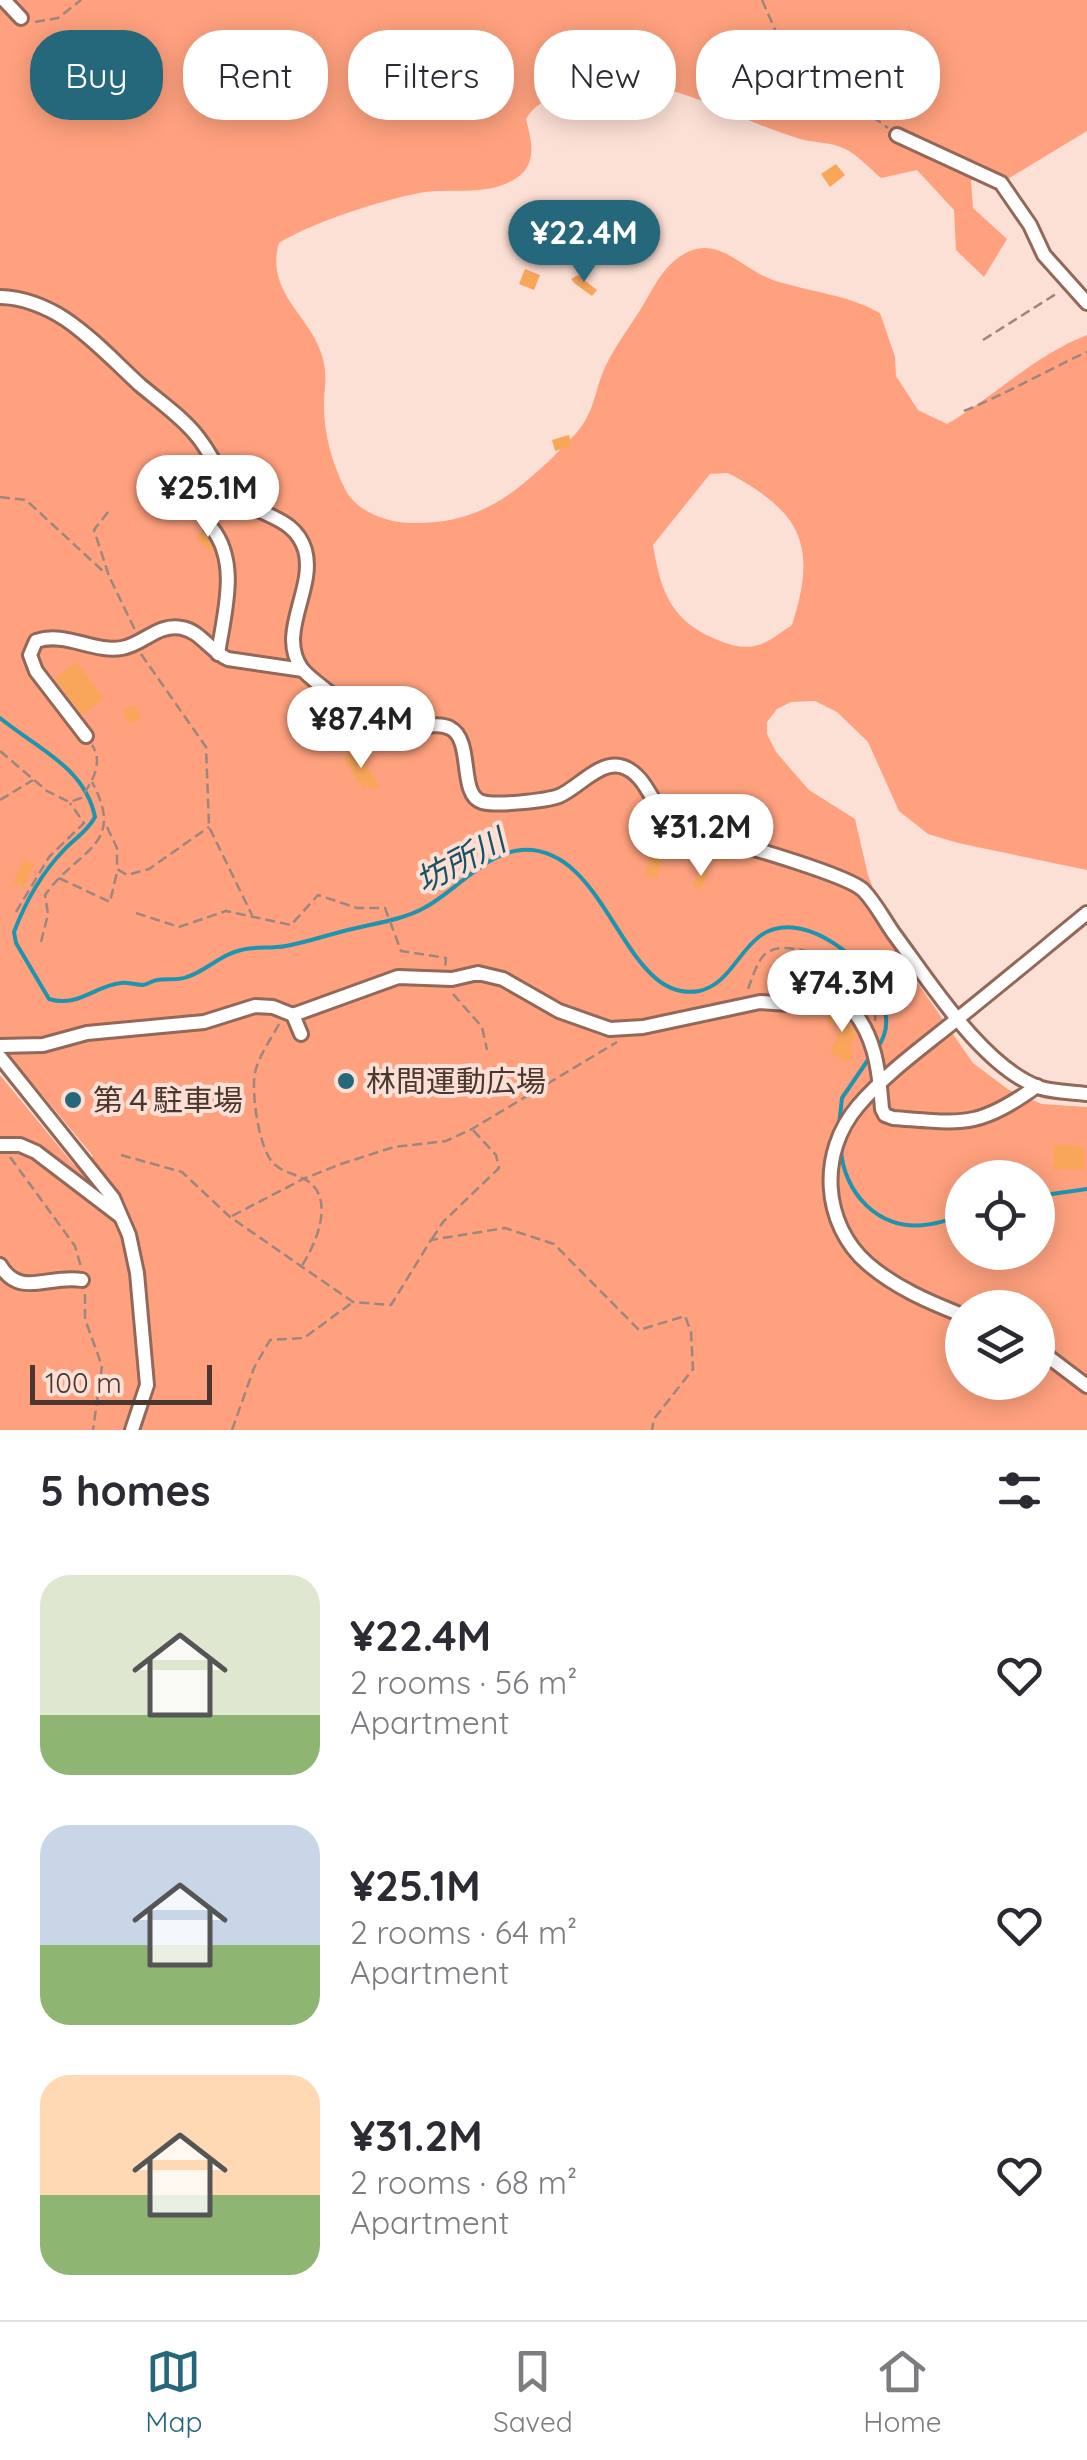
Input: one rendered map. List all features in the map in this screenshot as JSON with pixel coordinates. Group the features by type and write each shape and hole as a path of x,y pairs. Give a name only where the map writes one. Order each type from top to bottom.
{"street":[{"path":"4,0 21,18"},
{"path":"897,135 1001,183 1044,255 1087,303"},
{"path":"0,297 34,303 65,319 196,434 235,494 249,506 274,514 296,531 306,551 308,578 295,622 294,651 303,670 383,730 401,732 436,725 453,729 462,742 476,798 484,803 557,797 596,772 624,766 684,837 726,842 861,888 992,1056 1016,1076 1037,1086 1087,1094"},
{"path":"211,526 222,539 227,560 218,654"},
{"path":"86,736 36,670 30,655 36,642 56,637 121,648 166,628 185,628 218,654 234,660 303,670"},
{"path":"945,1307 896,1285 849,1244 831,1198 830,1176 838,1138 853,1113 880,1084 1087,913"},
{"path":"0,1046 43,1044 87,1033 204,1022 255,1006 289,1013 398,976 444,979 486,973 586,1023 610,1029 643,1027 760,1002 804,1005 844,1000 872,1044 885,1115 961,1123 1004,1110 1037,1086"},
{"path":"289,1013 302,1034"},
{"path":"0,1056 113,1198 130,1235 147,1385 132,1430"},
{"path":"0,1145 20,1145 36,1152 122,1218"},
{"path":"0,1265 14,1282 23,1286 62,1277 82,1280"},
{"path":"1055,1362 1087,1386"}],"path":[{"path":"21,18 38,22 58,18 82,0"},
{"path":"762,0 781,43 815,74 897,135"},
{"path":"982,340 1069,286"},
{"path":"964,411 1013,391 1087,352"},
{"path":"0,497 26,500 109,576"},
{"path":"108,512 94,530 109,576 137,642 206,747 209,827 253,917"},
{"path":"70,802 82,798 92,782 98,758 86,736"},
{"path":"0,752 70,802 84,823 49,856 16,912"},
{"path":"0,800 33,779"},
{"path":"58,877 110,902 118,870 117,848 92,782"},
{"path":"40,942 48,914 44,896 58,877 101,838 106,826"},
{"path":"118,870 127,875 149,869 209,827"},
{"path":"136,913 179,927 226,910 291,925 318,895 357,908 385,908 401,951 446,958 446,985 482,1027 487,1050"},
{"path":"743,1005 763,955 781,945 801,948 859,977 872,994 872,1044"},
{"path":"289,1013 255,1072 258,1119 273,1164 303,1179 319,1194 320,1216 314,1248 300,1268"},
{"path":"230,1216 303,1179 394,1147 446,1141 643,1027"},
{"path":"121,1156 182,1172 230,1216 353,1302 390,1304 443,1222 499,1168 496,1155 472,1129"},
{"path":"431,1240 505,1228 554,1244 639,1330 685,1316 691,1332 693,1369 654,1419 652,1430"},
{"path":"232,1430 254,1368 270,1340 304,1338 353,1302"}],"shaded area":[{"path":"0,0 1087,0 1087,131 1001,183 971,180 973,208 1007,239 984,277 956,250 954,210 917,170 881,178 840,147 800,139 749,120 940,120 940,30 696,30 696,98 676,92 676,30 534,30 534,109 526,119 531,157 518,177 495,188 419,193 347,213 279,243 276,264 280,282 309,329 324,365 325,427 345,489 372,514 409,523 452,519 489,506 522,485 554,456 585,421 607,364 656,283 674,261 690,251 701,248 723,252 773,280 841,297 880,313 895,357 896,376 918,410 947,424 1050,353 1087,335 1087,870 928,834 899,811 868,742 837,712 815,701 791,702 777,709 767,722 767,734 776,752 809,790 855,819 868,875 897,953 973,1063 1009,1090 1042,1104 1087,1107 1087,1430 0,1430 0,1075 74,1165 83,1165 93,1156 0,1044","holes":["728,473 753,487 787,517 797,533 803,573 792,625 767,641 739,646 704,633 680,615 665,592 653,545 710,474"]}],"building":[{"path":"836,164 845,175 830,187 821,174"},
{"path":"525,269 540,275 534,290 519,284"},
{"path":"578,275 597,290 592,296 571,279"},
{"path":"569,435 572,446 555,451 552,440"},
{"path":"206,528 220,541 210,552 196,538"},
{"path":"77,662 104,699 82,715 55,678"},
{"path":"135,705 141,719 128,724 122,710"},
{"path":"356,750 380,787 371,790 368,785 363,789 343,758"},
{"path":"685,845 700,846 699,856 683,857"},
{"path":"704,846 729,848 728,862 703,860"},
{"path":"650,854 662,857 658,878 645,876"},
{"path":"24,859 34,864 23,887 13,882"},
{"path":"701,868 709,872 701,890 693,886"},
{"path":"837,1006 848,1007 844,1024 827,1025 828,1013 836,1014"},
{"path":"844,1024 858,1031 848,1063 830,1053"},
{"path":"1053,1145 1084,1146 1084,1170 1055,1169"}],"waterway":[{"name":"坊所川","path":"0,718 70,771 95,817 48,869 14,932 16,943 49,999 69,1001 111,985 143,985 184,978 241,950 286,946 398,918 436,901 495,858 521,850 551,855 575,871 651,974 673,989 709,988 752,943 776,929 810,931 827,939 857,962 877,990 886,1019 878,1047"},
{"name":"坊所川","path":"839,1125 842,1098 872,1054"},
{"name":"坊所川","path":"841,1149 848,1180 856,1194 878,1215 908,1225 945,1220"},
{"name":"坊所川","path":"1055,1194 1087,1189"}],"place":[{"name":"林間運動広場","path":"346,1081"},
{"name":"第４駐車場","path":"73,1100"}]}
